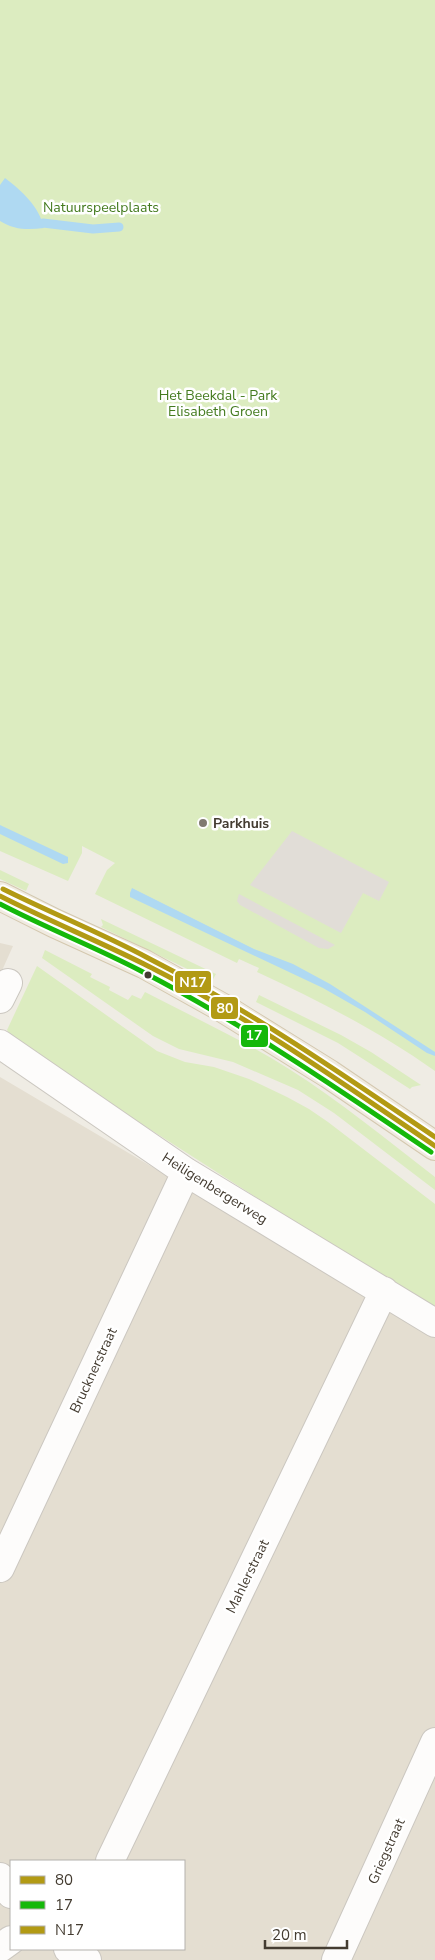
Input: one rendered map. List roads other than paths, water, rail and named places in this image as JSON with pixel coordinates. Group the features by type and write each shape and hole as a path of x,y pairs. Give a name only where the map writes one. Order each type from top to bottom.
{"main road":[{"path":"0,896 144,964 223,1008 329,1074 435,1146"}],"street":[{"name":"Heiligenbergerweg","path":"0,1044 186,1172 435,1323"},
{"name":"Brucknerstraat","path":"0,1568 186,1172"},
{"name":"Mahlerstraat","path":"110,1860 384,1291"},
{"name":"Griegstraat","path":"336,1960 435,1742"},
{"path":"0,1878 10,1893"},
{"path":"71,1950 87,1960"}],"water":[{"path":"5,178 34,206 44,228 21,229 0,221 0,185"},
{"path":"0,825 68,857 68,863 63,864 0,834"},
{"path":"132,888 254,949 293,964 330,984 435,1052 435,1056 427,1053 365,1012 323,988 130,897"}],"waterway":[{"path":"43,223 93,229 119,227"}],"place":[{"name":"Parkhuis","path":"203,823"}],"park label":[{"name":"Natuurspeelplaats","path":"101,207"},
{"name":"Het Beekdal - Park Elisabeth Groen","path":"218,404"}]}
